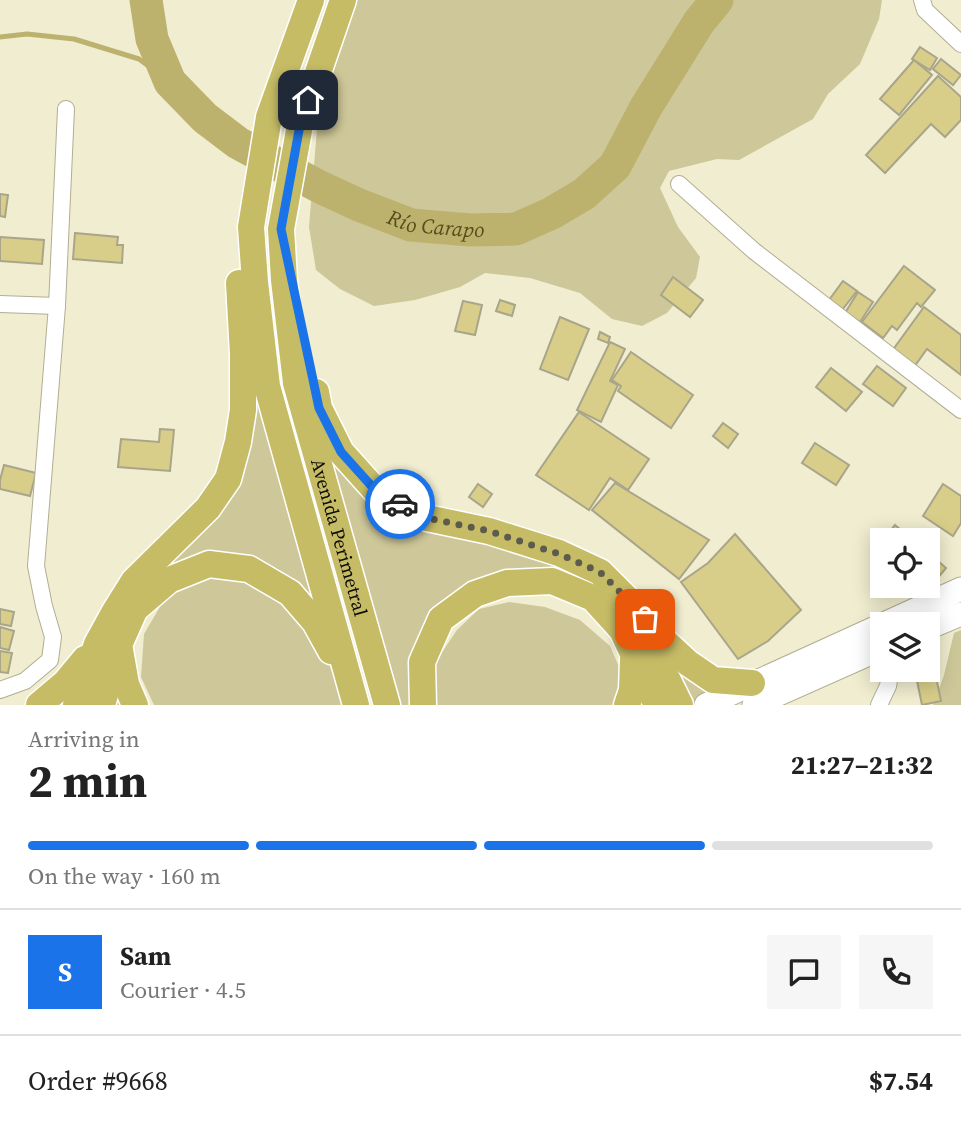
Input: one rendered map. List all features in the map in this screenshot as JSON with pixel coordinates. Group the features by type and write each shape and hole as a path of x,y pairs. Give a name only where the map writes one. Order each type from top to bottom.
{"main road":[{"name":"Avenida Perimetral","path":"311,0 268,117 251,227 267,386 354,705"},
{"name":"Avenida Perimetral","path":"343,0 300,125 281,229 284,280 296,383 387,705"},
{"path":"102,705 114,613 134,581 208,508 228,479 243,410 239,276 251,227"},
{"path":"281,229 319,408 341,452 376,491 427,518 489,531 559,554 600,572 661,638 688,663 713,680 756,697 961,589"},
{"path":"76,705 108,644 135,608 169,580 209,564 248,569 290,593 315,622 338,662 354,705"},
{"path":"423,705 422,663 441,619 475,594 507,583 552,581 593,597 622,629 657,705"},
{"path":"628,600 680,705"},
{"path":"940,623 961,614"},
{"path":"39,705 108,644"},
{"path":"108,644 135,705"},
{"path":"706,705 756,697 870,653"},
{"path":"627,705 632,690 633,654"}],"street":[{"path":"922,0 925,10 961,44"},
{"path":"0,690 25,681 50,660 54,637 36,566 57,306 66,109"},
{"path":"679,184 754,251 961,410"},
{"path":"0,304 57,306"},
{"path":"879,705 889,682"}],"shaded area":[{"path":"355,0 882,0 879,19 860,64 828,94 813,119 739,160 717,159 669,171 660,188 678,227 700,257 696,278 667,313 642,326 612,319 580,293 530,278 485,273 460,287 415,300 374,306 340,289 316,270 309,227 319,104"},
{"path":"252,366 331,621 300,583 251,555 205,553 125,615 128,705 76,705 109,624 213,515"},
{"path":"327,447 356,482 516,551 589,574 665,657 692,682 726,691 694,705 639,705 645,690 602,610 523,578 441,618 410,705 383,705"},
{"path":"226,576 267,591 316,636 348,705 154,705 141,677 144,634 164,600 193,578"},
{"path":"509,602 545,607 580,620 610,646 623,676 618,705 427,705 427,681 438,658 457,630 479,609"},
{"path":"961,630 961,705 933,705 944,675 954,633"}],"building":[{"path":"920,47 937,58 930,70 912,59"},
{"path":"941,59 961,75 953,85 933,69"},
{"path":"914,60 932,75 899,115 880,99"},
{"path":"938,76 961,97 961,120 945,137 931,124 885,173 866,155"},
{"path":"0,194 8,195 5,217 0,216"},
{"path":"75,233 118,237 117,245 123,245 122,263 73,259"},
{"path":"0,237 44,240 42,264 0,261"},
{"path":"904,266 935,290 921,307 917,303 897,330 892,326 883,338 862,322"},
{"path":"673,277 703,300 690,317 661,295"},
{"path":"843,281 857,291 842,310 829,300"},
{"path":"858,292 873,302 860,322 845,313"},
{"path":"500,300 515,305 512,316 496,311"},
{"path":"463,301 482,305 475,335 455,331"},
{"path":"924,307 961,335 961,375 927,349 914,367 892,351"},
{"path":"560,317 589,329 568,380 540,369"},
{"path":"600,332 610,337 608,343 598,339"},
{"path":"610,342 625,349 610,381 618,385 601,422 577,410"},
{"path":"631,352 693,395 671,428 618,391 621,386 612,380"},
{"path":"877,366 906,388 893,406 863,384"},
{"path":"831,368 862,392 846,411 816,387"},
{"path":"579,412 649,459 628,490 610,478 589,510 536,475"},
{"path":"723,423 738,434 728,448 713,436"},
{"path":"160,429 174,430 170,471 118,467 121,439 159,442"},
{"path":"815,443 849,465 836,485 802,463"},
{"path":"4,465 36,473 30,496 0,489"},
{"path":"615,483 709,540 679,579 592,510"},
{"path":"478,484 492,494 483,507 469,497"},
{"path":"943,484 961,496 961,523 953,536 923,516"},
{"path":"735,534 801,610 768,641 738,659 681,582 708,563"},
{"path":"940,563 946,568 940,575"},
{"path":"0,609 14,612 11,626 0,624"},
{"path":"0,627 14,631 9,650 0,648"},
{"path":"0,651 12,653 8,673 0,672"},
{"path":"917,682 937,682 941,701 922,705"}],"waterway":[{"name":"Río Carapo","path":"146,0 152,39 170,82 205,118 238,143 318,186 411,225 470,230 516,229 552,213 584,194 615,166 646,107 699,22 717,0"},
{"path":"0,37 27,34 74,39 139,59 170,82"}],"way so far":[{"path":"400,504 427,518 489,531 559,554 600,572 645,619"}],"route":[{"path":"308,100 300,125 281,229 319,408 341,452 376,491 400,504"}]}
